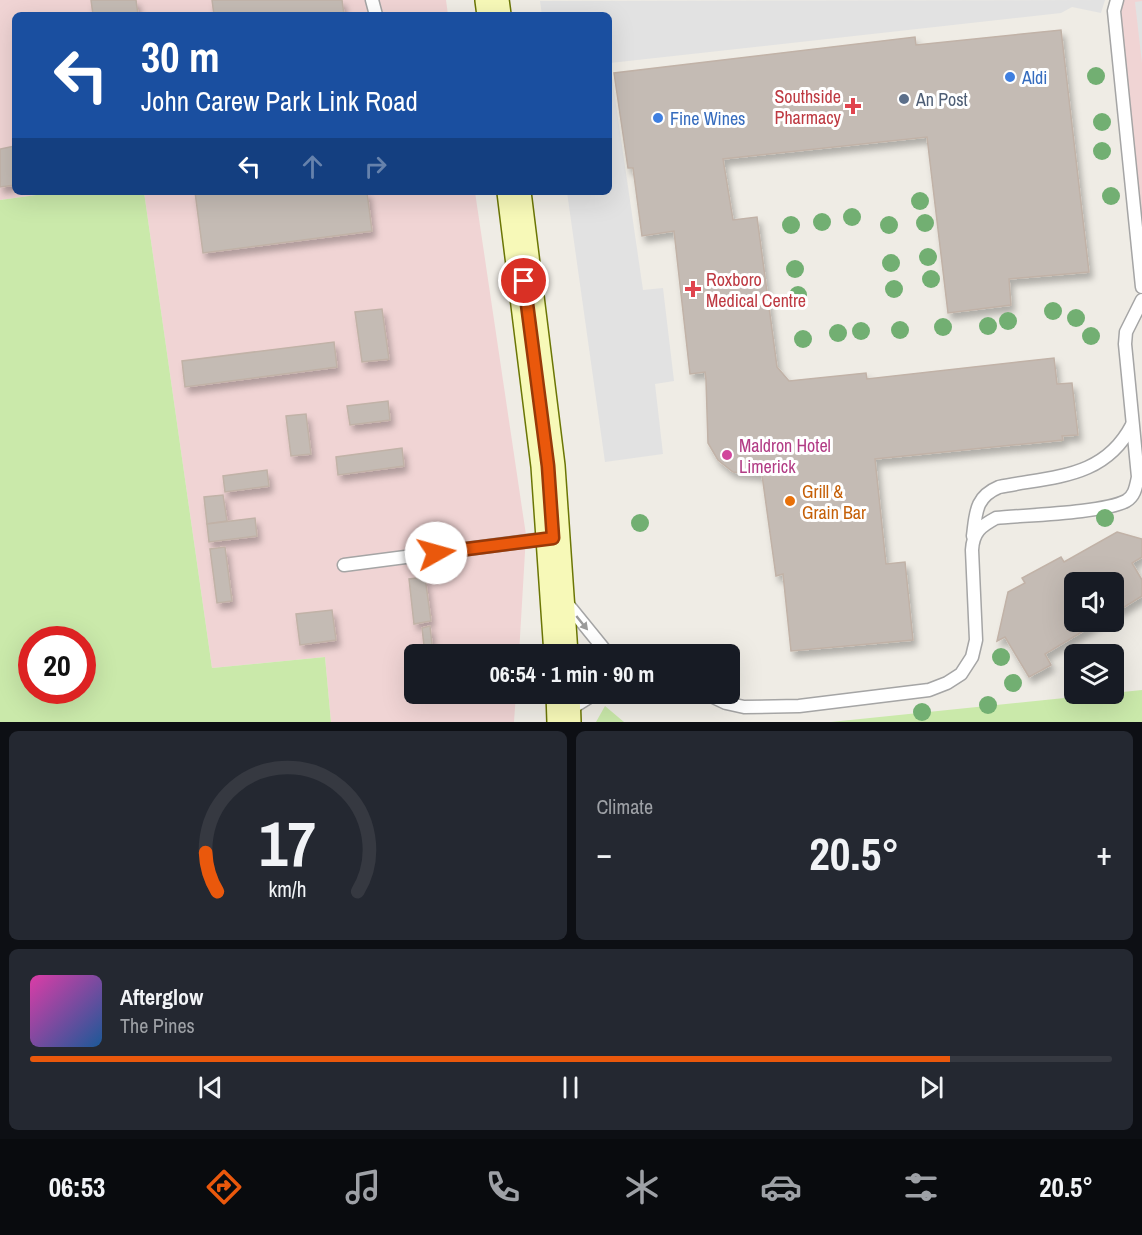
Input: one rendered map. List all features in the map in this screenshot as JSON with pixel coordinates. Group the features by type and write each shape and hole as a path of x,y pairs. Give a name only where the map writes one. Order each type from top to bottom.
{"main road":[{"path":"514,195 548,466 560,644"}],"lane":[{"path":"1117,0 1114,11 1142,287"},
{"path":"973,536 983,525 996,518 1127,501 1136,490 1138,477 1126,332 1142,300"},
{"path":"730,704 744,707 799,706 929,690 961,674 972,657 976,640 972,565 973,536 981,498 988,491 999,487 1086,470 1122,444 1133,424"},
{"path":"344,565 553,538"},
{"path":"557,591 600,644"}],"shaded area":[{"path":"0,0 446,0 448,12 12,12 12,195 36,195 0,200"},
{"path":"1105,0 1101,13 1072,7 1061,13 612,63 612,12 542,12 540,1"},
{"path":"1113,0 1142,0 1142,261"},
{"path":"1142,1 1142,63 1135,2"},
{"path":"612,77 643,290 663,288 674,381 655,384 663,454 605,462 567,195 612,195"},
{"path":"144,195 475,195 526,535 520,644 404,644 404,704 515,704 514,722 331,722 325,657 212,668"}],"green space":[{"path":"36,195 144,195 212,668 325,657 331,722 0,722 0,200"},
{"path":"1142,690 1142,722 831,722 1064,698 1064,704 1124,704 1124,692"},
{"path":"605,706 624,722 596,722"}],"building":[{"path":"91,0 136,0 138,12 93,12"},
{"path":"212,0 342,0 344,12 214,12"},
{"path":"1061,30 1089,272 1009,279 1011,305 948,313 927,137 723,159 733,220 757,217 777,367 789,381 866,373 867,379 1054,358 1057,384 1072,383 1078,435 1062,436 1063,440 875,459 886,564 905,562 913,640 791,651 783,574 776,576 762,475 733,472 718,460 708,443 705,372 690,374 674,231 642,236 633,168 628,168 614,73 915,37 916,45"},
{"path":"12,147 12,185 0,187 0,149"},
{"path":"195,195 367,195 372,231 203,253"},
{"path":"382,309 389,359 362,362 355,312"},
{"path":"334,342 337,367 185,387 182,361"},
{"path":"388,401 390,420 350,425 347,406"},
{"path":"306,414 311,454 291,456 286,416"},
{"path":"402,448 404,466 338,475 336,457"},
{"path":"267,470 269,486 225,492 223,476"},
{"path":"223,495 227,521 207,524 204,497"},
{"path":"255,518 257,536 209,542 207,524"},
{"path":"1117,532 1142,539 1142,557 1132,563 1142,580 1142,596 1124,607 1124,572 1064,572 1064,632 1082,632 1045,654 1051,665 1029,677 1005,637 997,641 1008,592 1025,583 1022,578 1061,557 1064,562"},
{"path":"225,547 232,601 217,603 210,549"},
{"path":"425,577 431,621 414,624 409,579"},
{"path":"332,610 336,640 300,645 296,614"},
{"path":"430,626 432,644 424,644 422,628"}],"place":[{"name":"Aldi","path":"1010,77"},
{"name":"An Post","path":"904,99"},
{"name":"Southside Pharmacy","path":"853,106"},
{"name":"Fine Wines","path":"658,118"},
{"name":"Roxboro Medical Centre","path":"693,289"},
{"name":"Maldron Hotel Limerick","path":"727,455"},
{"name":"Grill & Grain Bar","path":"790,501"}],"route":[{"path":"436,553 553,538 548,466 524,281"}]}
